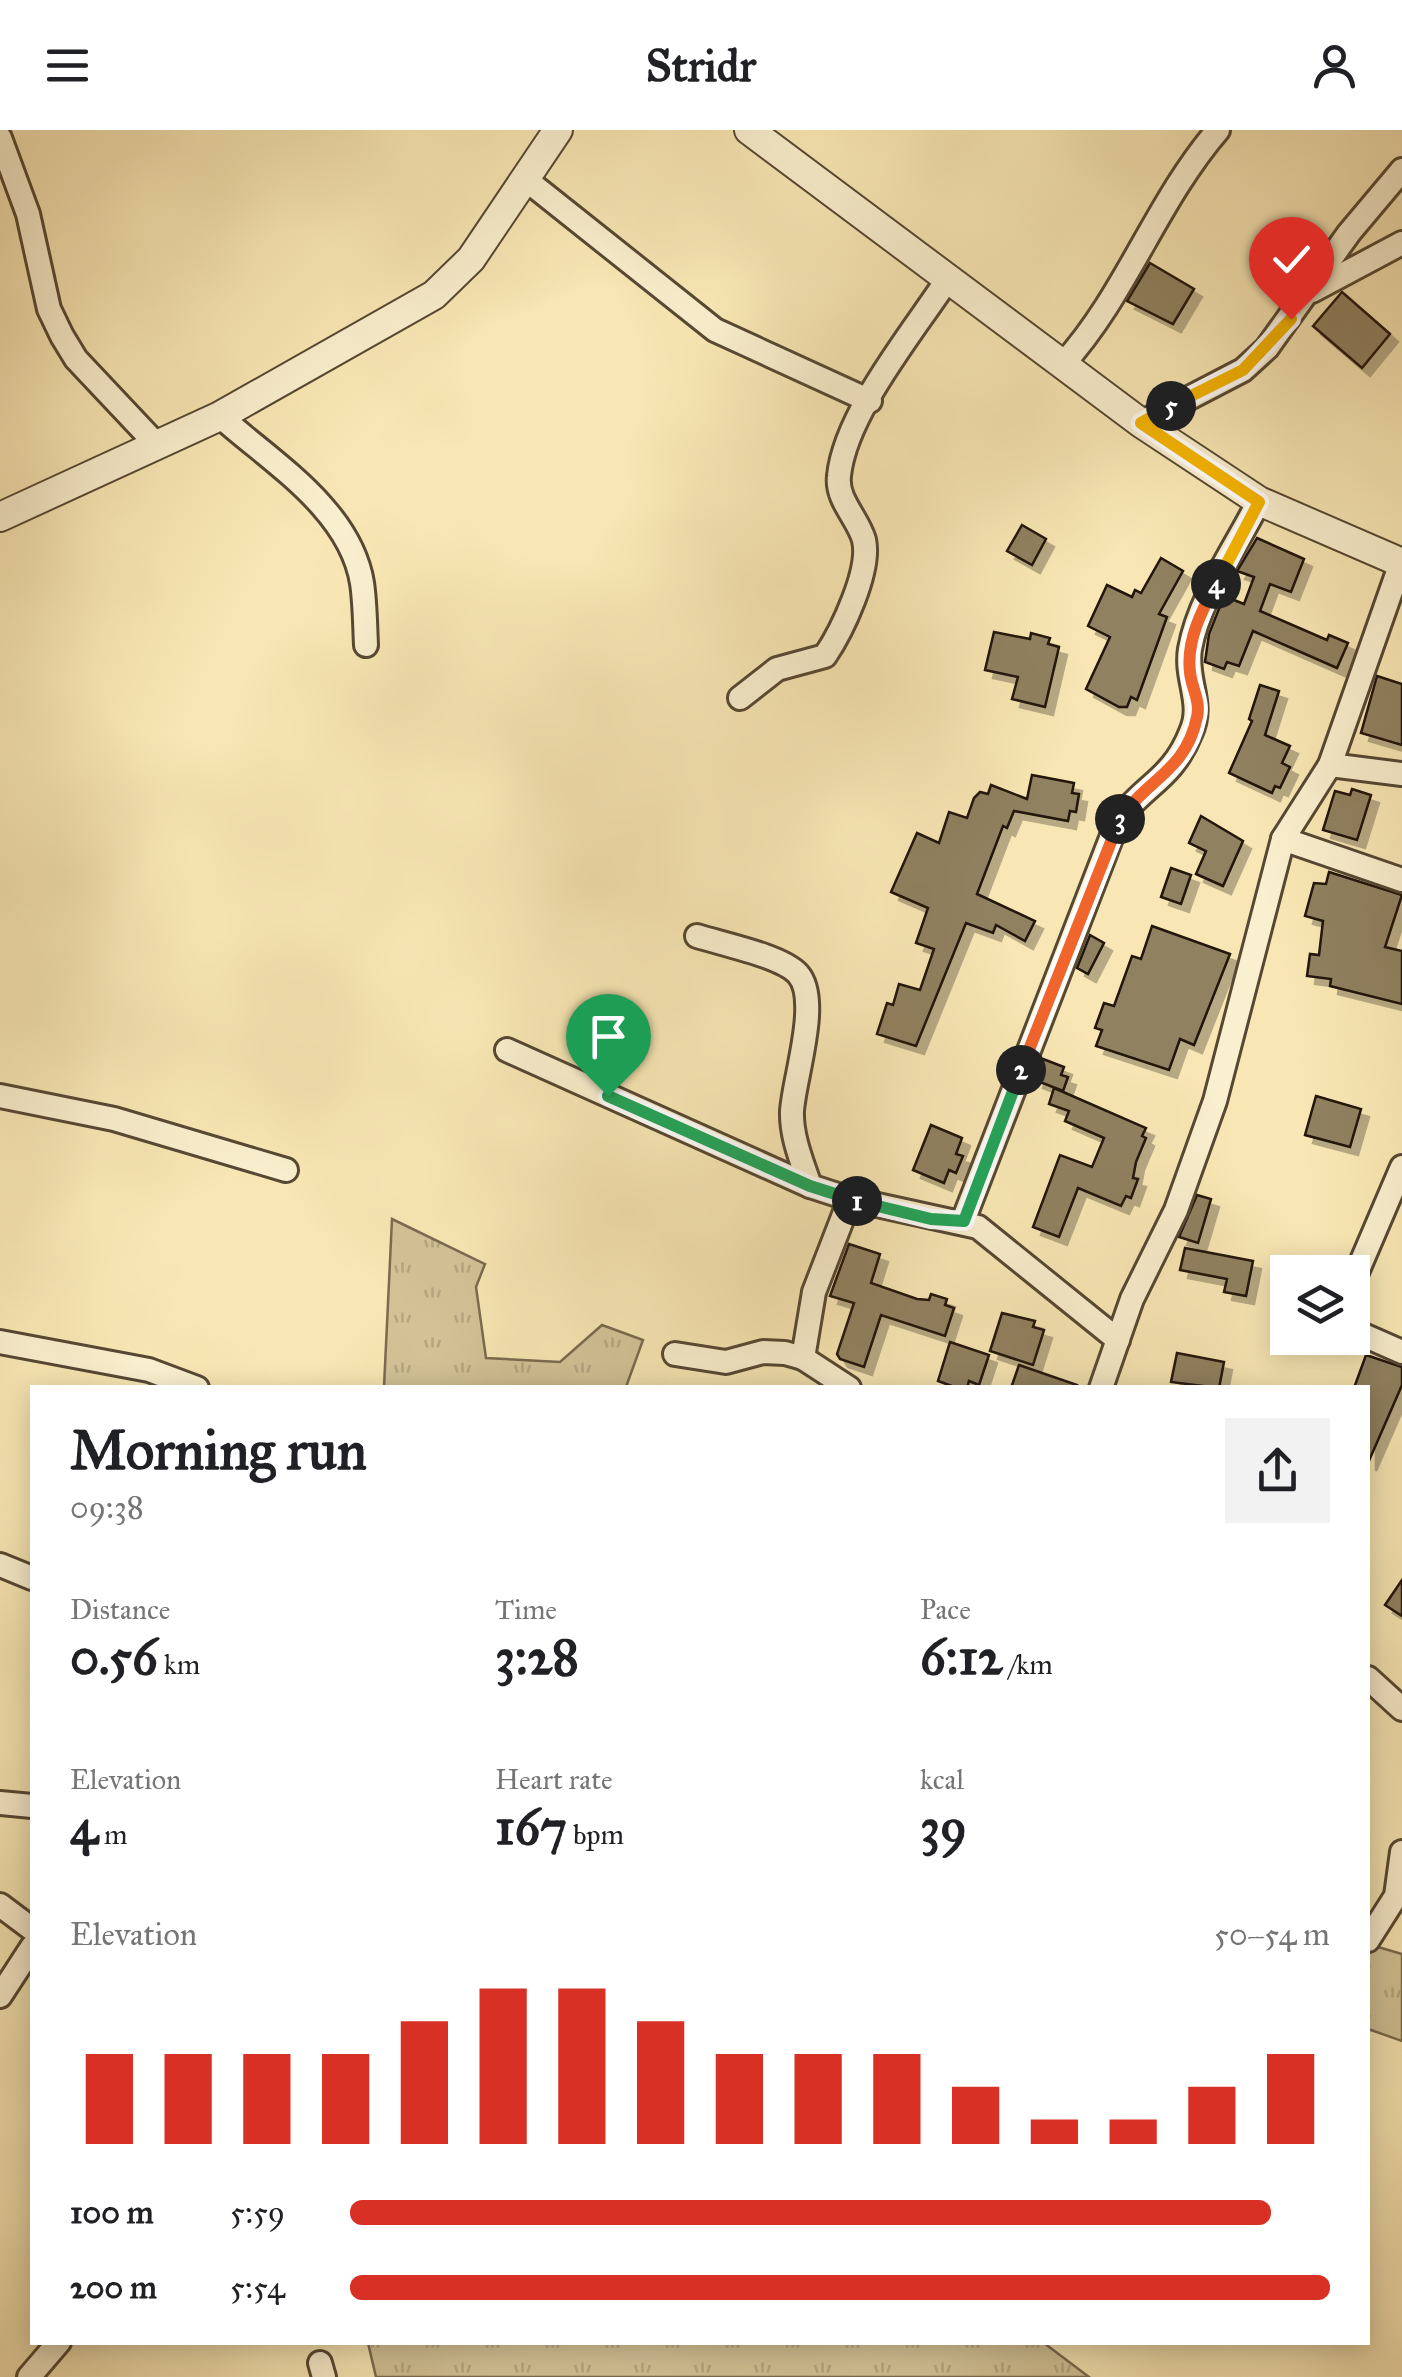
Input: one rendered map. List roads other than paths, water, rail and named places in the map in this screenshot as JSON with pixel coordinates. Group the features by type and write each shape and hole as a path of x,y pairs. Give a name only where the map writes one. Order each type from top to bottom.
{"street":[{"path":"0,516 220,416 434,295 471,258 558,130"},
{"path":"749,130 1141,423 1259,502 1401,563 1330,765 1283,839 1209,1120 1176,1210 1132,1299 1102,1385"},
{"path":"1063,364 1098,319 1186,167 1218,130"},
{"path":"0,138 28,214 50,309 62,336 76,359 158,445"},
{"path":"1141,423 1243,370 1268,348 1349,234 1402,170"},
{"path":"524,178 715,330 870,401"},
{"path":"1308,293 1402,243"},
{"path":"740,698 778,669 824,656 845,623 860,577 864,540 838,481 852,432 947,280"},
{"path":"220,416 297,483 344,536 362,583 366,645"},
{"path":"964,1221 1116,828 1128,808 1178,764 1192,731 1198,704 1190,672 1190,650 1196,627 1259,502"},
{"path":"1330,765 1402,774"},
{"path":"1283,839 1402,880"},
{"path":"697,936 776,962 796,972 806,986 808,1008 792,1113 810,1186"},
{"path":"507,1050 810,1186 931,1219 964,1221 1034,1268 1118,1340"},
{"path":"0,1096 114,1119 286,1170"},
{"path":"1364,1255 1402,1167"},
{"path":"803,1358 814,1292 850,1199"},
{"path":"1370,1338 1402,1352"},
{"path":"0,1342 149,1370 189,1385"},
{"path":"674,1354 726,1362 763,1352 803,1358 844,1385"},
{"path":"0,1566 30,1577"},
{"path":"1370,1680 1402,1709"},
{"path":"0,1803 30,1806"},
{"path":"1370,1937 1396,1896 1401,1866"},
{"path":"0,1904 30,1927"},
{"path":"0,1996 30,1950"},
{"path":"29,2377 56,2345"}]}
